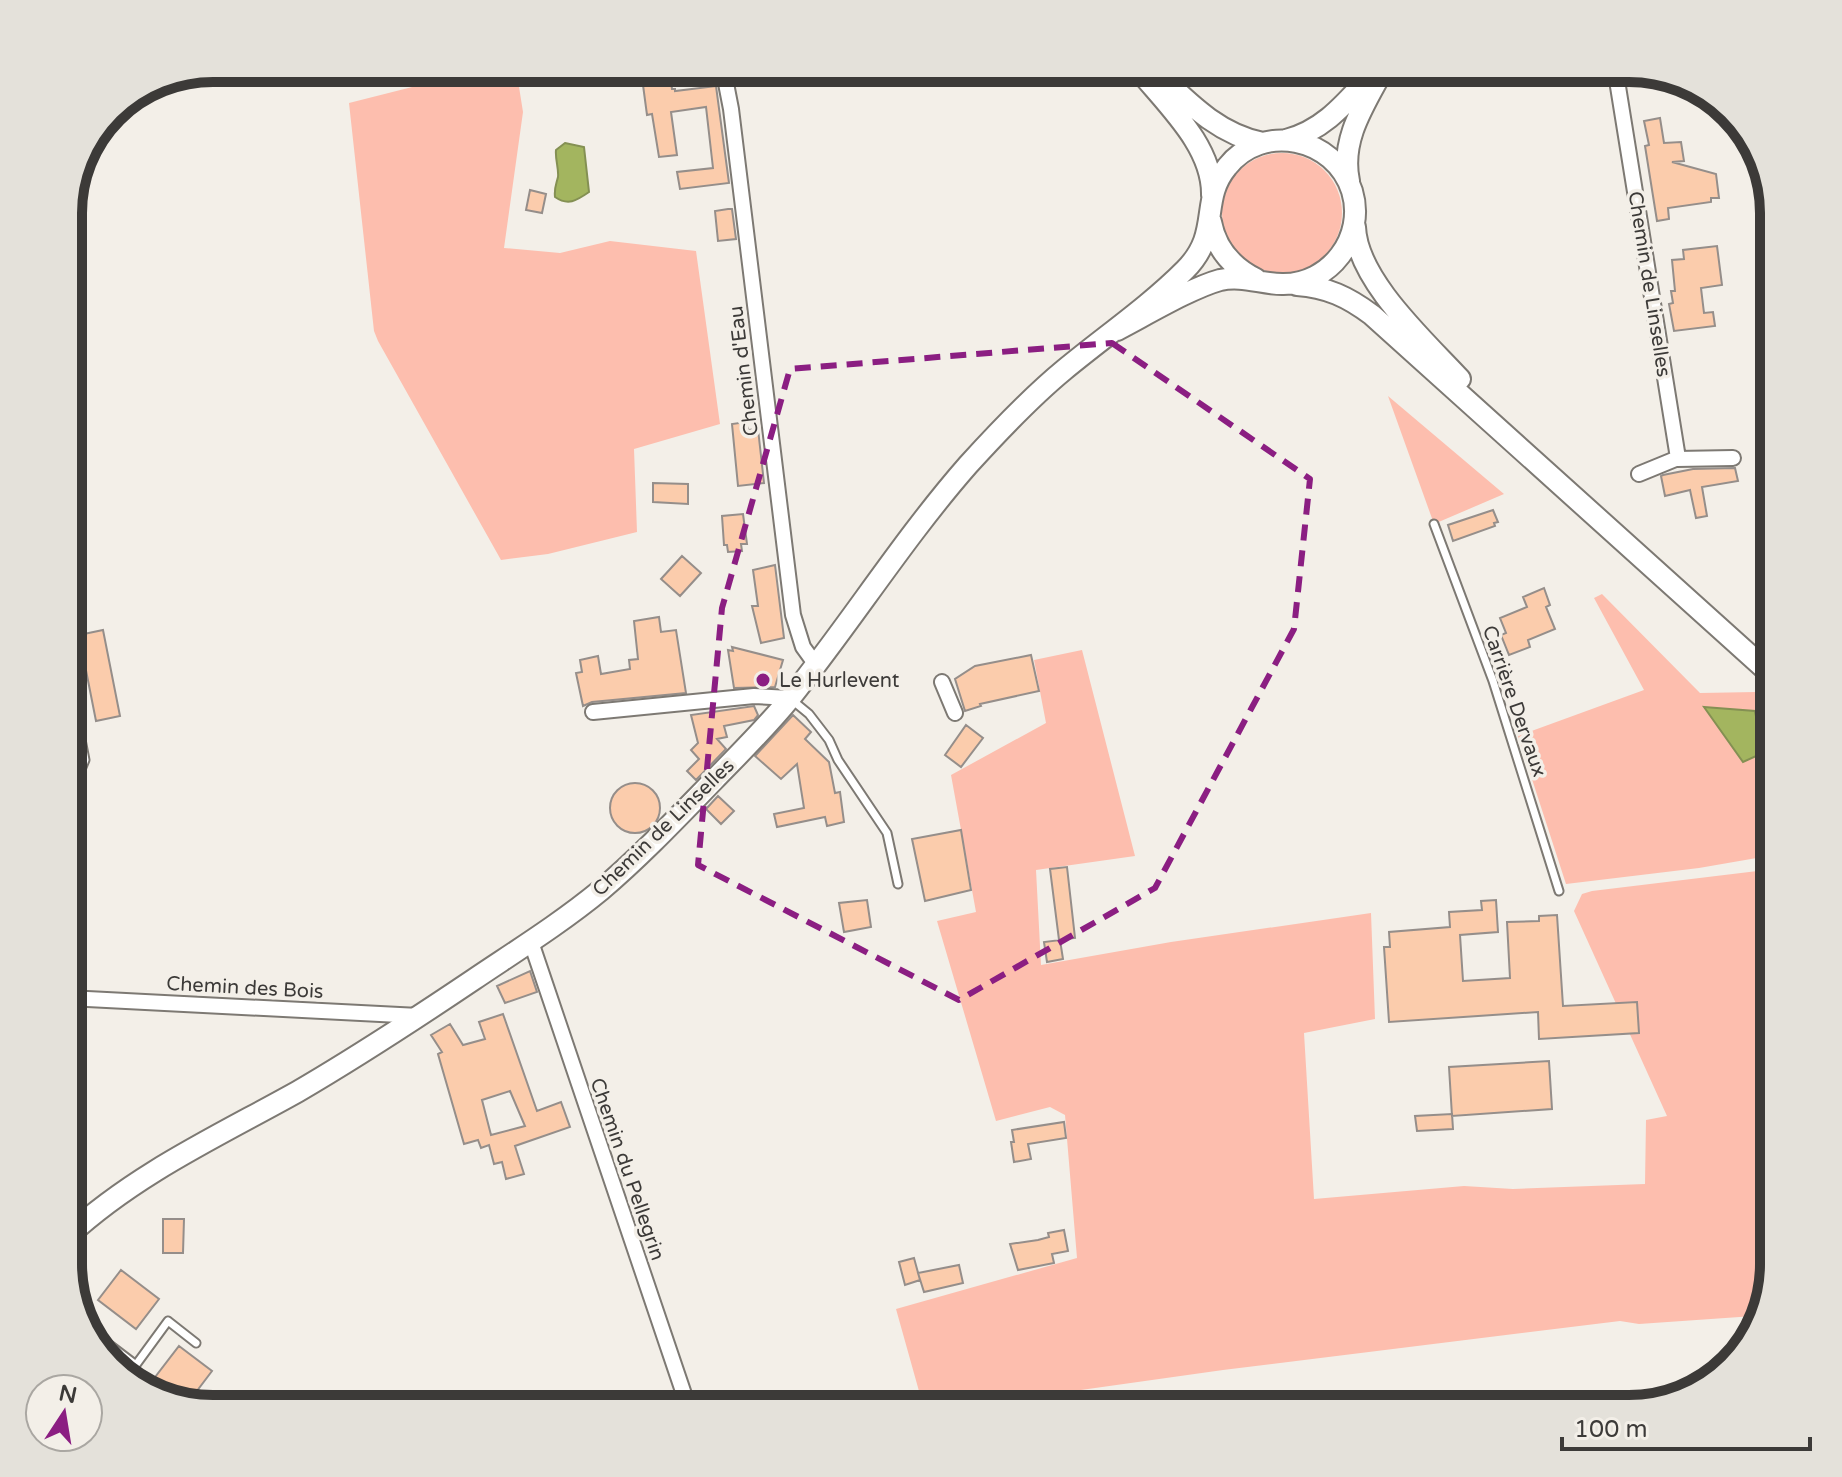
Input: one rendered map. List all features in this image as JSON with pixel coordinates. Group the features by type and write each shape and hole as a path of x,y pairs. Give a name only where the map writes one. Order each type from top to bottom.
{"street":[{"name":"Chemin d'Eau","path":"726,82 793,615 803,647 816,665"},
{"path":"1148,82 1207,161 1212,180 1215,238 1222,252 1234,265 1256,280"},
{"path":"1167,82 1223,129 1240,138 1263,143"},
{"path":"1117,330 1196,259 1206,241 1216,183 1229,163 1248,149 1263,143 1312,132 1324,124 1364,82"},
{"path":"1377,82 1353,128 1346,159 1355,202 1356,243 1360,255 1392,303 1523,450"},
{"name":"Chemin de Linselles","path":"1617,82 1677,459"},
{"path":"1286,140 1310,145 1324,153 1341,170 1350,185"},
{"path":"1282,284 1308,280 1331,266 1347,246 1355,220"},
{"path":"1117,330 1218,281 1256,280 1330,291 1358,305 1760,664"},
{"name":"Chemin de Linselles","path":"82,1225 153,1172 333,1071 420,1016 531,942 601,890 747,746 790,698 928,513 970,462 1053,379 1117,330"},
{"path":"1639,474 1677,459 1733,458"},
{"path":"942,682 955,713"},
{"path":"593,712 754,696 790,698"},
{"name":"Chemin du Pellegrin","path":"531,942 684,1395"},
{"name":"Chemin des Bois","path":"82,999 420,1016"}],"lane":[{"name":"Carrière Dervaux","path":"1434,524 1493,681 1559,891"},
{"path":"790,698 809,714 829,740 838,760 887,833 898,884"},
{"path":"82,744 85,760 82,767"},
{"path":"111,1346 136,1365 168,1321 196,1343"}],"highlighted area":[{"path":"1112,343 1310,479 1294,629 1155,888 959,1000 698,865 722,608 790,369"}],"shaded area":[{"path":"518,82 523,112 504,248 560,253 610,241 696,251 720,424 634,449 637,532 548,554 501,560 378,341 374,331 349,103 428,83"},
{"path":"565,143 584,147 589,192 568,202 555,197 558,174 556,150"},
{"path":"1282,153 1305,157 1325,170 1338,190 1342,213 1338,236 1325,256 1305,269 1282,273 1259,269 1239,256 1226,236 1222,213 1226,190 1239,170 1259,157"},
{"path":"1388,396 1504,494 1434,524"},
{"path":"1602,594 1700,693 1756,692 1760,695 1760,857 1566,884 1518,736 1644,690 1594,598"},
{"path":"1082,650 1135,856 1036,870 1041,965 1171,942 1371,913 1375,1019 1304,1033 1314,1199 1464,1186 1513,1189 1645,1184 1646,1120 1667,1116 1574,911 1582,894 1592,891 1760,871 1760,1264 1757,1289 1748,1316 1639,1324 1620,1321 1045,1395 920,1395 896,1309 1077,1258 1065,1115 1050,1107 996,1121 937,921 976,912 951,775 1046,723 1034,660"},
{"path":"1704,707 1755,711 1760,754 1743,762"}],"building":[{"path":"671,82 675,91 716,86 729,183 680,189 677,172 713,168 706,107 671,112 677,155 659,157 652,114 647,115 643,85"},
{"path":"1660,118 1664,143 1681,142 1684,161 1672,162 1716,174 1719,198 1668,208 1669,219 1657,221 1644,121"},
{"path":"530,190 546,194 542,213 526,210"},
{"path":"732,209 736,239 718,241 715,211"},
{"path":"1717,246 1722,285 1701,288 1704,313 1713,312 1715,326 1674,331 1669,304 1673,303 1671,291 1675,291 1672,260 1684,259 1683,250"},
{"path":"746,422 748,430 758,429 764,483 738,486 732,424"},
{"path":"1735,468 1738,481 1702,487 1707,516 1696,518 1690,490 1665,496 1663,475 1693,469"},
{"path":"653,483 688,484 688,504 653,502"},
{"path":"1493,510 1498,522 1494,523 1495,526 1453,541 1448,525"},
{"path":"743,514 747,544 741,544 742,551 728,552 727,545 724,545 722,516"},
{"path":"682,556 701,573 680,596 661,579"},
{"path":"775,565 784,638 761,643 752,606 758,606 753,570"},
{"path":"1544,588 1550,605 1546,607 1555,629 1528,640 1530,647 1509,655 1501,635 1506,633 1500,618 1527,607 1523,597"},
{"path":"659,617 661,632 676,630 686,693 592,702 583,706 576,673 582,672 580,660 598,656 601,674 630,669 629,660 638,659 634,621"},
{"path":"103,630 120,716 96,721 82,650 82,634"},
{"path":"732,647 783,660 775,687 734,688 728,650 733,651"},
{"path":"1031,655 1039,691 980,704 965,711 955,679 975,666"},
{"path":"754,706 758,715 754,720 724,726 727,737 717,739 726,749 696,780 687,771 699,759 691,750 698,743 691,715"},
{"path":"793,715 811,732 805,739 829,762 835,793 840,792 844,822 827,826 825,817 777,827 774,814 804,808 797,764 781,779 755,756"},
{"path":"966,725 983,738 961,767 945,755"},
{"path":"625,784 645,784 659,798 659,818 645,832 625,832 611,818 611,798"},
{"path":"718,796 734,811 721,824 706,809"},
{"path":"961,830 971,890 925,901 912,839"},
{"path":"1067,867 1075,938 1059,940 1050,869"},
{"path":"867,900 871,927 844,932 839,903"},
{"path":"1496,900 1498,932 1460,935 1463,981 1510,978 1507,922 1539,921 1539,916 1557,915 1563,1006 1637,1002 1639,1033 1539,1039 1538,1012 1389,1022 1384,947 1390,947 1389,932 1450,927 1449,912 1482,910 1481,901"},
{"path":"1060,940 1063,959 1047,962 1044,942"},
{"path":"530,971 537,992 505,1003 497,986"},
{"path":"503,1014 537,1111 561,1102 570,1127 515,1146 524,1174 506,1179 502,1162 494,1164 489,1145 481,1148 478,1140 464,1144 438,1054 442,1052 431,1035 450,1024 463,1045 485,1039 479,1022","holes":["510,1091 525,1126 491,1135 482,1100"]},
{"path":"1549,1061 1552,1109 1452,1116 1449,1067"},
{"path":"1452,1114 1453,1129 1417,1131 1415,1116"},
{"path":"1064,1122 1066,1138 1028,1144 1031,1159 1014,1162 1012,1130"},
{"path":"163,1219 184,1219 183,1253 163,1253"},
{"path":"1064,1230 1068,1251 1052,1254 1054,1263 1018,1270 1010,1244 1038,1240 1049,1237 1048,1233"},
{"path":"914,1258 920,1280 905,1285 899,1262"},
{"path":"959,1265 963,1283 924,1292 918,1273"},
{"path":"121,1270 159,1299 136,1329 98,1300"},
{"path":"179,1346 212,1371 195,1393 171,1388 153,1380"}],"place":[{"name":"Le Hurlevent","path":"763,680"}]}
